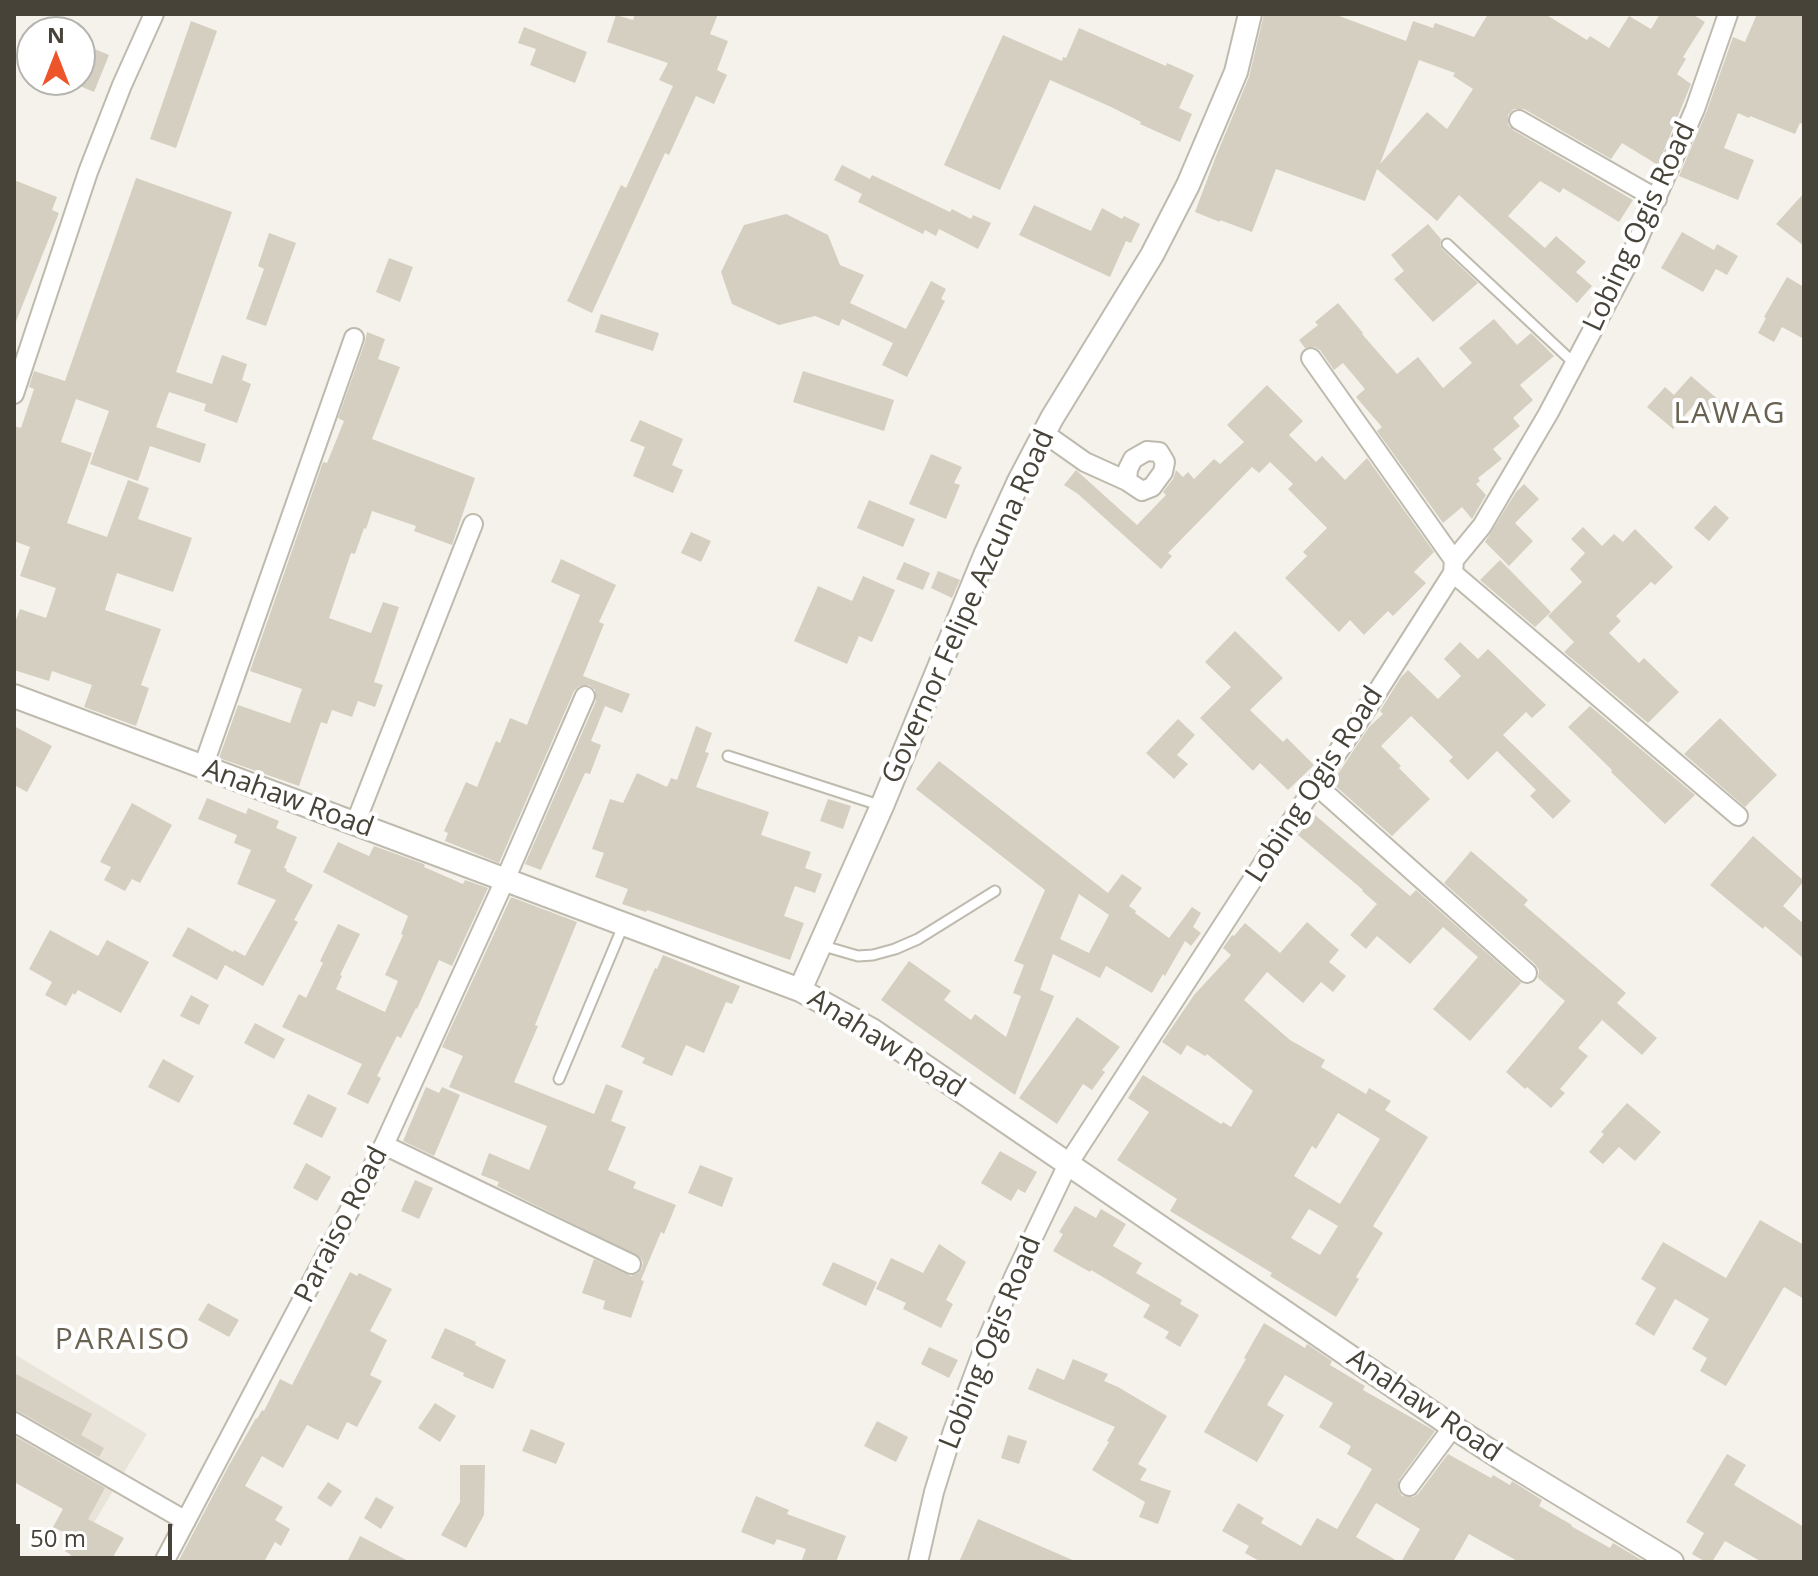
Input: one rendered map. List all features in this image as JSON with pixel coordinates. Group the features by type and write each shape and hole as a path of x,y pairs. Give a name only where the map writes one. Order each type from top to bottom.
{"street":[{"path":"14,394 88,172 154,14"},
{"name":"Governor Felipe Azcuna Road","path":"800,990 882,806 986,553 1019,481 1091,353 1152,255 1188,185 1236,72 1250,14"},
{"name":"Lobing Ogis Road","path":"918,1562 953,1431 985,1345 1068,1164 1482,526 1575,364 1626,267 1657,199 1695,109 1728,14"},
{"path":"1519,120 1657,199"},
{"path":"203,767 354,338"},
{"path":"1311,358 1454,567 1738,816"},
{"path":"1044,433 1085,462 1127,481"},
{"path":"355,824 473,524"},
{"name":"Anahaw Road","path":"14,696 800,990 872,1030 1453,1427 1672,1562"},
{"name":"Paraiso Road","path":"164,1562 384,1145 585,696"},
{"path":"1316,785 1527,973"},
{"path":"384,1145 631,1264"},
{"path":"14,1422 186,1521"},
{"path":"1409,1486 1453,1427"}],"lane":[{"path":"1447,244 1575,364"},
{"path":"728,756 882,806"},
{"path":"820,945 858,956 895,949 918,939 995,891"},
{"path":"559,1079 624,923"}],"shaded area":[{"path":"14,1354 147,1434 92,1526 14,1479"}],"building":[{"path":"635,14 718,14 710,34 728,41 717,70 727,75 714,104 696,96 669,155 665,153 592,313 567,301 621,185 626,188 673,86 659,80 668,63 607,42 616,15 633,20"},
{"path":"1264,14 1334,14 1406,41 1413,21 1433,28 1435,23 1474,37 1488,14 1545,14 1587,40 1590,36 1609,48 1629,16 1651,29 1660,14 1692,14 1705,22 1683,57 1686,59 1677,74 1691,84 1658,165 1622,143 1611,159 1524,109 1514,109 1508,115 1508,125 1513,130 1633,200 1619,222 1563,188 1560,193 1540,181 1508,216 1545,248 1556,236 1586,262 1576,272 1592,286 1577,303 1459,195 1437,221 1377,169 1365,201 1276,169 1252,232 1195,212 1249,77","holes":["1419,60 1455,73 1453,76 1473,89 1447,129 1427,112 1380,164"]},
{"path":"1757,14 1804,14 1804,125 1800,123 1795,134 1738,113 1724,148 1754,160 1738,200 1679,176 1733,37 1745,42"},
{"path":"191,21 217,31 176,148 150,139"},
{"path":"524,27 587,52 575,83 530,65 536,49 518,43"},
{"path":"1079,28 1194,75 1179,108 1192,114 1180,142 1050,80 1000,190 944,165 1003,35 1062,61"},
{"path":"96,50 109,55 96,87"},
{"path":"842,165 870,179 872,175 950,212 952,209 971,219 973,215 991,223 978,249 939,229 936,236 925,230 923,234 858,202 862,194 834,180"},
{"path":"136,178 232,212 176,372 212,384 222,355 247,364 242,380 251,384 237,423 204,411 206,404 169,392 156,427 206,444 200,463 150,446 138,481 90,464 109,411 76,399 61,442 92,453 67,523 107,537 128,480 149,488 138,519 192,538 173,592 117,573 105,610 161,629 141,685 149,688 136,726 84,707 92,685 52,671 49,681 14,670 14,625 20,609 46,618 56,588 20,576 30,547 14,541 14,426 21,428 34,389 29,387 34,371 65,381"},
{"path":"14,180 57,197 52,210 59,213 15,324"},
{"path":"1804,193 1804,246 1776,224"},
{"path":"1034,205 1091,231 1102,208 1140,224 1131,243 1126,241 1110,277 1019,235"},
{"path":"786,214 828,235 840,265 864,275 850,303 906,329 931,281 946,289 941,299 945,301 907,377 882,365 893,343 842,319 839,326 815,316 779,325 732,304 721,272 744,225"},
{"path":"1428,224 1441,239 1442,249 1478,283 1433,322 1394,279 1404,271 1391,255"},
{"path":"1682,232 1714,250 1717,244 1738,256 1727,275 1716,269 1703,292 1661,268"},
{"path":"269,233 296,243 266,326 246,319 264,269 258,266"},
{"path":"389,258 413,267 400,302 376,292"},
{"path":"1787,277 1804,287 1804,339 1782,327 1774,342 1758,333"},
{"path":"1338,303 1397,374 1418,357 1443,388 1472,363 1459,348 1494,319 1517,345 1531,333 1554,356 1520,385 1533,400 1513,418 1520,426 1493,449 1502,459 1478,478 1480,481 1476,484 1486,495 1472,519 1462,507 1443,523 1377,431 1382,427 1356,397 1365,389 1343,363 1334,370 1320,350 1305,348 1299,340"},
{"path":"601,314 659,333 653,351 595,332"},
{"path":"367,332 385,339 378,359 400,367 372,439 475,478 452,545 414,531 416,526 372,511 355,554 351,553 329,618 371,633 383,602 399,607 374,682 383,685 375,707 358,701 352,717 332,710 327,724 321,722 299,786 219,758 238,705 290,723 302,689 250,671 323,462 327,463 344,421 338,418"},
{"path":"803,371 894,400 884,431 793,402"},
{"path":"1691,376 1721,402 1707,417 1694,405 1673,429 1647,407 1665,387 1674,395"},
{"path":"1267,385 1303,421 1289,435 1316,462 1322,456 1345,480 1367,458 1434,552 1414,572 1426,583 1393,616 1388,611 1364,635 1350,620 1339,632 1285,578 1307,556 1303,552 1327,528 1288,489 1293,484 1270,462 1259,473 1252,467 1168,553 1172,556 1161,569 1064,485 1076,470 1137,525 1166,495 1163,492 1176,470 1183,477 1188,472 1194,479 1214,459 1220,464 1244,442 1227,425"},
{"path":"640,420 683,439 672,465 683,470 673,493 633,476 645,447 630,441"},
{"path":"931,454 962,467 954,483 960,485 946,519 909,504"},
{"path":"1524,484 1539,499 1515,523 1533,541 1509,566 1485,542"},
{"path":"869,500 915,519 903,547 857,528"},
{"path":"1715,505 1729,518 1709,541 1694,528"},
{"path":"1583,527 1602,546 1614,534 1623,542 1635,529 1673,567 1655,585 1651,582 1616,616 1621,621 1609,633 1639,663 1644,658 1679,692 1648,723 1564,652 1574,642 1548,616 1582,582 1570,569 1585,553 1571,539"},
{"path":"691,532 711,541 701,562 681,553"},
{"path":"561,559 616,585 599,622 604,624 583,676 630,694 622,713 605,706 591,741 601,745 590,774 585,773 541,870 525,864 596,701 595,690 589,685 579,686 574,691 499,863 445,841 448,833 444,831 466,782 477,787 496,741 500,743 510,718 527,725 580,595 551,582"},
{"path":"1500,560 1551,612 1535,627 1480,580"},
{"path":"904,562 930,573 923,590 896,579"},
{"path":"938,571 960,580 952,598 931,588"},
{"path":"863,576 895,590 872,642 859,636 847,664 794,641 818,586 852,601"},
{"path":"1235,631 1283,678 1250,710 1283,742 1287,738 1314,765 1288,790 1260,763 1253,771 1200,718 1231,687 1205,662"},
{"path":"1460,642 1478,659 1488,649 1546,705 1532,718 1526,712 1503,735 1571,801 1553,819 1530,796 1536,790 1497,751 1468,780 1449,761 1453,757 1411,716 1381,746 1430,799 1392,836 1332,783 1369,727 1383,714 1380,711 1408,670 1438,699 1461,676 1444,659"},
{"path":"1590,706 1695,795 1665,824 1568,727"},
{"path":"1720,718 1777,775 1745,807 1684,754"},
{"path":"1178,719 1195,735 1177,755 1188,764 1174,779 1146,753"},
{"path":"14,726 52,746 27,792 14,785"},
{"path":"696,726 712,733 705,752 709,753 696,787 769,812 761,835 811,852 805,868 822,874 815,893 795,886 784,916 804,923 790,960 622,904 628,889 595,877 604,853 592,849 610,799 623,803 637,773 667,787 671,778 677,780"},
{"path":"939,761 1108,893 1122,874 1142,888 1129,906 1169,938 1192,907 1201,913 1193,927 1201,933 1191,946 1185,941 1152,993 1106,966 1100,978 1053,954 1040,990 1054,996 1015,1095 881,1000 909,961 951,991 944,1000 971,1020 975,1014 1006,1037 1021,996 1013,993 1024,965 1014,961 1045,890 916,789","holes":["1079,894 1109,915 1089,953 1060,939"]},
{"path":"207,798 246,814 248,808 279,821 276,828 297,837 284,868 313,885 294,920 298,922 263,986 225,965 217,980 172,956 188,927 245,956 276,900 237,884 251,850 234,843 237,835 198,819"},
{"path":"828,799 851,806 843,829 820,821"},
{"path":"132,803 172,825 140,883 132,879 125,891 104,880 111,867 100,862"},
{"path":"1315,815 1410,896 1416,890 1521,983 1470,1041 1433,1009 1478,957 1443,927 1410,964 1377,936 1366,949 1350,935 1377,904 1298,835"},
{"path":"1753,836 1804,881 1783,906 1804,924 1804,959 1710,885"},
{"path":"338,842 369,856 374,846 421,863 463,884 465,880 488,888 452,966 439,960 417,1009 401,1038 397,1036 377,1076 381,1078 368,1104 347,1094 362,1064 282,1027 299,994 306,998 338,924 360,934 336,989 385,1012 398,981 385,975 408,916 323,872"},
{"path":"1471,851 1528,900 1524,905 1626,993 1617,1003 1657,1038 1642,1055 1602,1020 1578,1048 1588,1056 1560,1089 1565,1093 1551,1108 1506,1072 1565,1001 1538,978 1539,970 1535,964 1444,883"},
{"path":"511,897 577,922 514,1082 594,1114 606,1084 623,1091 611,1121 626,1127 608,1170 636,1182 633,1188 676,1205 641,1280 644,1281 631,1318 603,1309 605,1301 582,1293 594,1259 631,1276 642,1268 640,1257 497,1186 499,1182 481,1175 489,1153 529,1170 547,1126 449,1087 463,1056 442,1047"},
{"path":"1307,922 1339,950 1329,962 1346,976 1333,992 1321,982 1303,1003 1267,972 1244,1000 1290,1040 1325,1060 1321,1067 1366,1094 1369,1088 1391,1101 1385,1110 1428,1137 1373,1226 1383,1233 1336,1317 1270,1276 1272,1273 1170,1211 1177,1199 1117,1160 1149,1112 1128,1098 1143,1075 1221,1124 1223,1122 1231,1127 1253,1091 1207,1054 1205,1056 1187,1045 1181,1055 1162,1042 1194,995 1231,955 1223,948 1245,923 1280,953","holes":["1338,1113 1380,1139 1340,1204 1294,1176 1312,1146 1316,1149","1309,1209 1338,1226 1320,1255 1291,1238"]},
{"path":"50,930 98,956 107,940 149,962 121,1013 78,990 66,1006 45,995 52,982 29,969"},
{"path":"663,955 740,986 732,1004 726,1002 704,1053 686,1045 672,1076 642,1063 645,1058 621,1047"},
{"path":"191,995 209,1005 199,1025 180,1016"},
{"path":"1077,1017 1120,1047 1102,1070 1105,1072 1092,1090 1083,1084 1057,1124 1019,1098"},
{"path":"255,1023 285,1039 274,1059 244,1043"},
{"path":"163,1059 194,1076 179,1103 148,1087"},
{"path":"426,1087 439,1093 442,1087 460,1095 434,1156 403,1141"},
{"path":"308,1094 337,1108 322,1138 293,1124"},
{"path":"1627,1103 1661,1132 1635,1161 1619,1147 1603,1164 1589,1152 1604,1134 1601,1132"},
{"path":"1000,1151 1037,1172 1025,1193 1018,1189 1011,1201 981,1183"},
{"path":"306,1163 331,1177 317,1201 293,1188"},
{"path":"700,1165 733,1178 722,1207 688,1193"},
{"path":"415,1180 433,1188 419,1219 401,1211"},
{"path":"1075,1206 1096,1218 1101,1209 1126,1224 1113,1246 1142,1263 1136,1273 1182,1300 1180,1304 1199,1315 1180,1347 1165,1338 1169,1332 1143,1317 1150,1305 1053,1251 1063,1234 1059,1232"},
{"path":"1760,1220 1804,1245 1804,1299 1784,1287 1726,1386 1700,1371 1707,1358 1692,1349 1709,1319 1675,1299 1654,1336 1635,1324 1656,1288 1641,1279 1663,1242 1726,1278"},
{"path":"939,1244 966,1262 946,1300 953,1304 941,1328 903,1309 906,1303 876,1289 891,1258 923,1273"},
{"path":"833,1262 877,1282 866,1306 822,1285"},
{"path":"350,1272 357,1276 359,1273 392,1289 370,1331 387,1340 370,1375 382,1381 357,1427 347,1422 338,1440 307,1425 283,1468 262,1456 245,1486 283,1507 275,1520 290,1529 281,1546 275,1542 264,1562 178,1562 228,1467 256,1418 264,1411 280,1379 292,1385"},
{"path":"208,1303 239,1320 229,1337 198,1320"},
{"path":"1264,1323 1305,1348 1307,1344 1332,1361 1330,1365 1365,1386 1363,1390 1435,1431 1399,1480 1398,1490 1402,1496 1418,1494 1448,1454 1491,1478 1493,1475 1510,1485 1512,1481 1542,1500 1539,1506 1571,1526 1610,1548 1613,1543 1645,1562 1519,1562 1469,1534 1453,1562 1401,1562 1420,1529 1376,1503 1356,1537 1399,1562 1261,1562 1245,1553 1249,1546 1222,1531 1238,1503 1264,1518 1261,1523 1301,1546 1317,1518 1337,1529 1372,1469 1347,1454 1351,1446 1319,1427 1333,1403 1285,1375 1267,1405 1284,1415 1257,1462 1204,1432"},
{"path":"445,1328 506,1360 493,1389 431,1358"},
{"path":"929,1347 958,1360 949,1378 921,1364"},
{"path":"1073,1359 1108,1374 1104,1381 1167,1416 1138,1464 1147,1469 1140,1480 1171,1491 1158,1524 1139,1517 1145,1502 1092,1470 1115,1427 1028,1389 1037,1368 1064,1380"},
{"path":"14,1373 92,1414 81,1435 104,1448 99,1457 14,1410"},
{"path":"435,1403 456,1416 440,1442 418,1428"},
{"path":"877,1421 908,1437 896,1462 864,1446"},
{"path":"531,1429 565,1443 556,1464 522,1451"},
{"path":"1008,1435 1027,1441 1019,1464 1001,1458"},
{"path":"16,1437 105,1488 88,1519 124,1538 110,1562 67,1562 71,1555 65,1551 73,1537 53,1527 63,1509 14,1482"},
{"path":"1727,1454 1746,1465 1734,1485 1804,1527 1804,1562 1762,1562 1725,1541 1712,1562 1692,1554 1704,1533 1686,1522"},
{"path":"460,1465 485,1465 484,1515 466,1548 441,1535 460,1502"},
{"path":"328,1482 342,1491 331,1507 317,1498"},
{"path":"756,1496 789,1510 787,1514 846,1536 836,1562 801,1562 806,1549 777,1539 774,1545 741,1532"},
{"path":"376,1497 394,1507 381,1529 364,1518"},
{"path":"978,1519 1077,1562 959,1562"},
{"path":"360,1536 410,1562 347,1562"}],"district":[{"name":"LAWAG","path":"1730,414"},
{"name":"PARAISO","path":"123,1340"}]}
